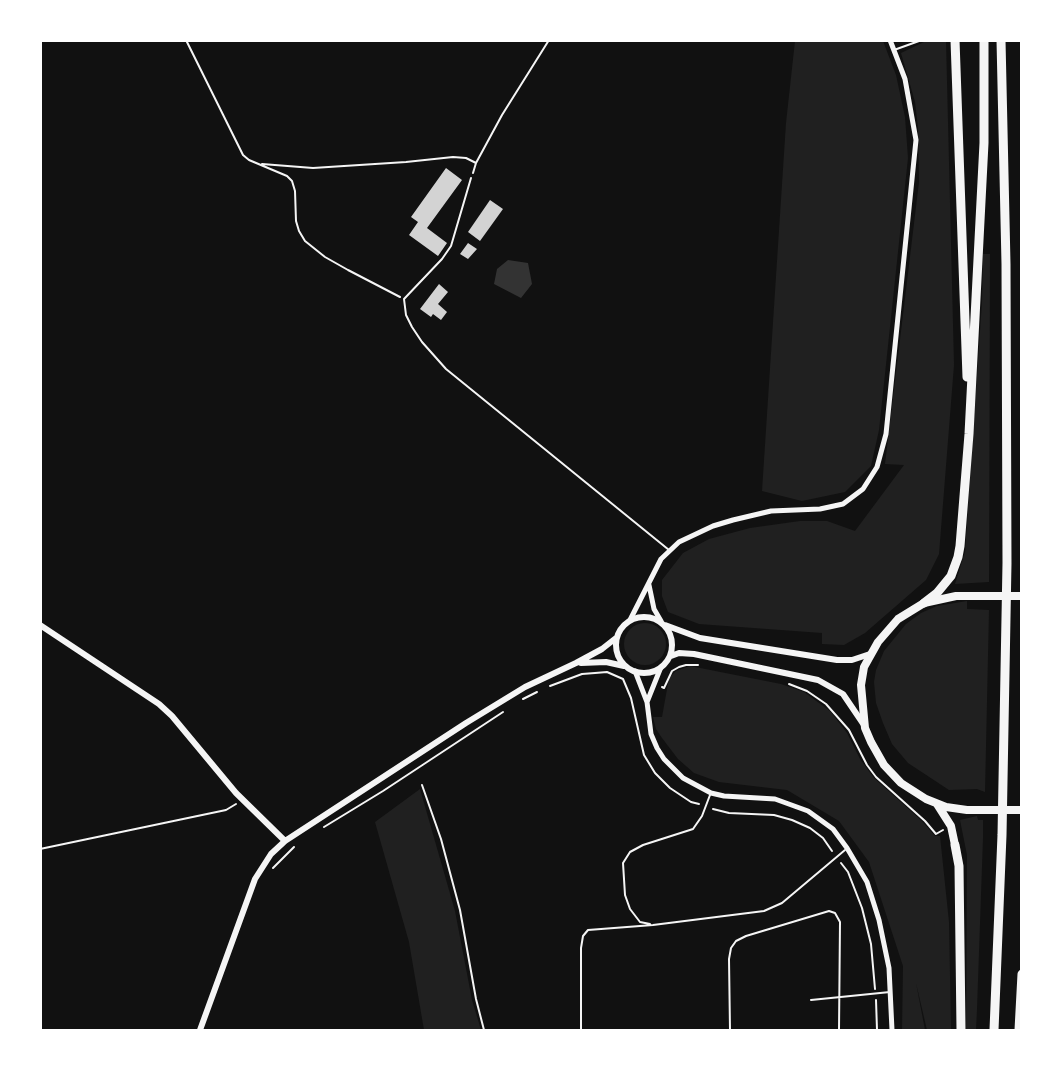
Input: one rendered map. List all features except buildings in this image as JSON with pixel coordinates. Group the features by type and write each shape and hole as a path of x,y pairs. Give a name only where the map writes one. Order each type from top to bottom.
{"highway":[{"path":"955,40 969,434"},
{"path":"924,603 945,584 958,557 969,434 984,143 984,40"},
{"path":"994,1030 1002,836 1007,563 1006,264 1001,40"},
{"path":"955,845 959,866 961,1030"},
{"path":"1019,1030 1022,974"}],"main road":[{"path":"1022,596 967,595 945,597 924,603 898,619 870,653 862,676 861,695 865,728 876,753 892,775 912,791 936,804 957,809 1022,810"},
{"path":"936,804 951,826 955,845"}],"street":[{"path":"200,1030 255,879 271,854 285,842 525,687 602,649 616,638 630,620 661,559 669,550 694,534 733,520 771,511 820,509 843,504 863,489 878,467 886,434 916,140 905,79 890,40"},
{"path":"649,584 654,609 672,638 671,656"},
{"path":"630,620 645,616 700,638 837,660 852,660 870,653"},
{"path":"40,625 159,704 172,716 243,800 285,842"},
{"path":"616,638 618,655 627,668"},
{"path":"646,702 662,668 671,656 679,653 694,654 818,680 843,694 865,728"},
{"path":"576,663 606,662 649,673 662,668"},
{"path":"634,671 646,702 651,734 664,759 683,778 711,793 723,796 775,799 808,811 833,829 848,848 867,882 873,899 889,968 892,1030"}],"lane":[{"path":"894,50 919,41"},
{"path":"471,178 451,246 442,259 404,299 406,315 412,327 446,369 669,550"},
{"path":"422,785 441,839 460,910 484,1030"},
{"path":"653,925 640,922 630,909 625,895 623,863 630,852 643,845 693,829 702,816 711,793"},
{"path":"581,1030 583,936 588,930 653,925 764,911 782,903 848,848"},
{"path":"730,1030 729,959 731,948 736,941 823,912 835,913 840,922 839,1030"},
{"path":"811,1000 890,992"}],"path":[{"path":"186,40 243,155 256,163 278,171 292,182 299,231 313,248 348,270 404,299"},
{"path":"471,178 476,163 502,115 549,40"},
{"path":"256,163 314,168 453,157 466,158 476,163"},
{"path":"664,688 668,678 679,667 686,664 699,665"},
{"path":"514,704 546,687 582,674 607,672"},
{"path":"781,682 807,691 832,710 849,730 867,765 876,777 925,821 936,834"},
{"path":"319,830 505,711"},
{"path":"40,849 226,810 243,800"},
{"path":"719,811 774,815 810,828 823,838"},
{"path":"269,875 285,854 301,841"},
{"path":"848,872 862,908 871,944 875,985"},
{"path":"876,1004 877,1030"}],"shaded area":[{"path":"795,41 883,41 896,75 905,117 908,158 879,430 871,466 845,492 802,501 762,491 786,123"},
{"path":"926,41 946,41 954,365 939,554 926,580 865,633 844,645 822,644 822,633 699,624 668,612 662,596 662,580 683,553 709,539 750,528 800,521 827,521 855,531 904,465 885,464 919,182 915,102 901,53"},
{"path":"983,254 990,254 989,582 955,584 965,552 982,302"},
{"path":"508,260 528,263 532,284 521,298 494,284 497,269"},
{"path":"967,601 967,609 989,610 985,792 977,789 949,790 908,763 892,744 883,723 876,703 874,682 884,651 906,624 921,613 937,606"},
{"path":"645,623 660,629 666,644 660,659 645,665 630,659 624,644 630,629"},
{"path":"690,666 781,684 804,692 830,711 847,733 860,759 874,778 922,821 935,836 940,836 949,922 951,1030 927,1030 916,983 925,1030 902,1030 903,966 869,862 839,821 787,790 719,782 694,773 678,759 662,738 656,729 653,717 662,717 669,678 676,671"},
{"path":"420,789 455,911 472,1000 481,1030 424,1030 409,942 375,822"},
{"path":"977,816 978,820 983,820 983,838 976,1030 966,1030 967,855 960,820"}]}
